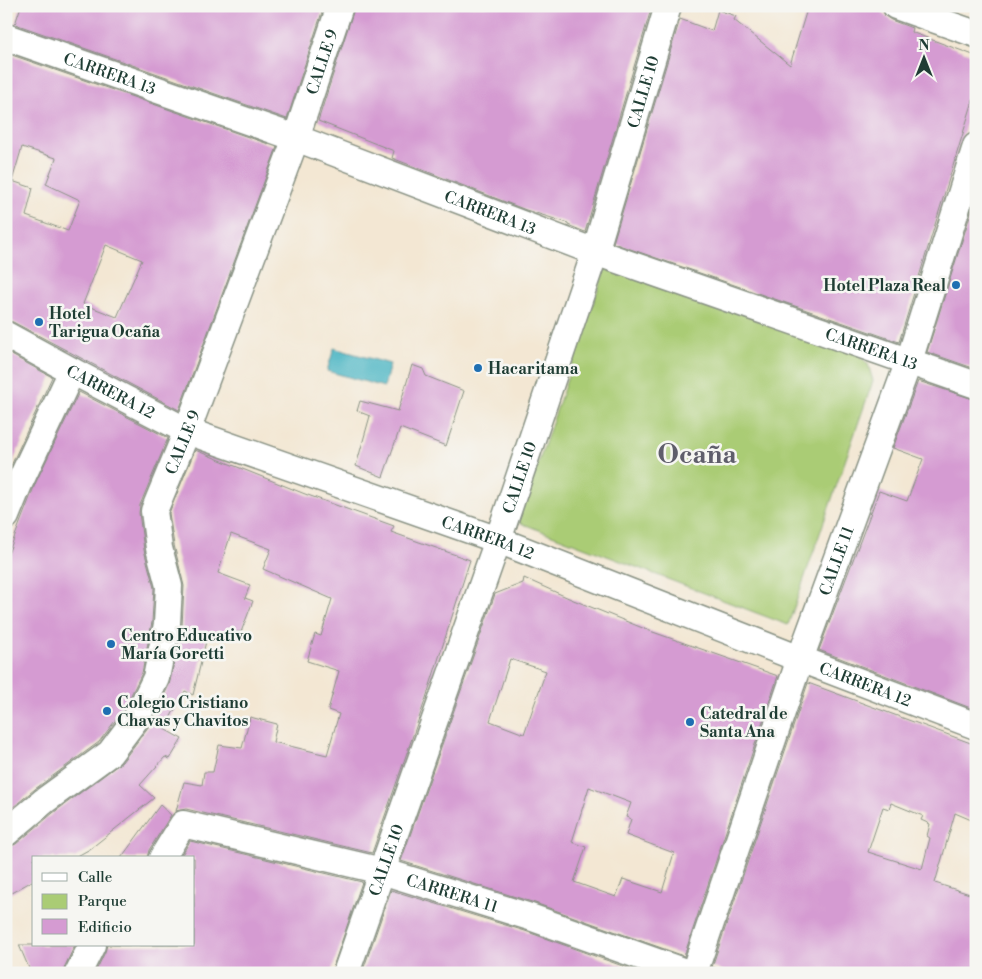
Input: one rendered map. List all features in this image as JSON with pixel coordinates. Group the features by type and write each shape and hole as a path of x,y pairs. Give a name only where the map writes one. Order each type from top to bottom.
{"street":[{"name":"CALLE 9","path":"6,833 44,801 110,753 137,716 156,678 166,624 168,586 159,548 154,511 187,431 296,138 340,6"},
{"name":"CALLE 10","path":"346,973 498,540 595,252 668,6"},
{"path":"896,6 976,34"},
{"name":"CARRERA 13","path":"6,37 296,138 595,252 976,384"},
{"name":"CALLE 11","path":"694,973 800,659 908,361 976,146"},
{"name":"CARRERA 12","path":"6,335 187,431 498,540 976,726"},
{"path":"6,516 12,482 72,371"},
{"name":"CARRERA 11","path":"163,856 182,824 382,871 530,917 688,973"},
{"path":"78,973 92,946"}],"green space":[{"path":"605,269 853,349 868,364 873,381 788,625 518,522"}],"water":[{"path":"334,348 390,364 384,387 327,371"}],"building":[{"path":"21,6 324,6 287,119 15,24"},
{"path":"355,6 652,6 585,232 568,225 568,223 526,210 392,158 394,151 318,121"},
{"path":"808,6 881,6 885,16 912,28 911,32 976,56 976,91 899,342 613,243 680,19 712,31 718,10 736,16 734,20 790,65"},
{"path":"6,53 277,147 179,410 6,320","holes":["22,147 56,158 46,184 80,200 68,231 26,216 33,188 12,181","106,245 142,260 117,317 83,304"]},
{"path":"973,206 976,207 976,369 927,352"},
{"path":"6,352 52,377 9,470 6,469"},
{"path":"412,365 423,369 426,376 464,391 446,446 400,428 383,477 356,466 370,416 357,411 360,401 398,411"},
{"path":"918,381 976,400 976,710 819,650 879,491 907,501 923,459 893,448"},
{"path":"79,392 168,438 140,505 139,513 144,550 154,588 152,622 142,673 124,709 99,742 6,813 6,559 36,482"},
{"path":"195,450 305,494 394,526 391,532 470,560 426,698 372,853 186,809 176,811 184,782 202,785 204,772 213,772 219,745 242,748 250,717 277,724 273,742 327,755 339,714 328,710 339,671 307,661 315,634 321,636 332,599 263,569 271,549 231,534 218,573 250,585 245,598 253,601 241,632 208,633 193,695 185,691 164,729 182,739 170,759 165,757 140,785 154,798 90,849 78,856 32,856 32,881 6,896 6,848 16,844 53,813 122,762 149,726 169,685 182,627 184,586 174,545 169,513"},
{"path":"524,578 650,631 778,676 684,956 535,903 401,861 495,594 523,583","holes":["510,659 546,671 524,734 490,721","589,787 631,803 626,817 631,819 626,835 674,853 662,892 623,879 616,897 574,882 586,847 572,842"]},
{"path":"808,683 976,745 976,822 955,813 935,883 976,896 976,973 730,973 712,967","holes":["891,803 923,816 921,820 930,824 927,836 930,838 922,869 868,852 883,807 889,809"]},
{"path":"160,805 171,815 149,850 148,856 122,856"},
{"path":"190,841 362,882 331,973 95,973 107,946 195,946 195,856 181,856"},
{"path":"391,890 525,931 642,973 362,973"},
{"path":"19,945 75,946 63,973 31,973"}],"place":[{"name":"Hotel Plaza Real","path":"956,285"},
{"name":"Hotel Tarigua Ocaña","path":"39,322"},
{"name":"Hacaritama","path":"478,368"},
{"name":"Centro Educativo María Goretti","path":"111,644"},
{"name":"Colegio Cristiano Chavas y Chavitos","path":"107,711"},
{"name":"Catedral de Santa Ana","path":"690,722"}],"district":[{"name":"Ocaña","path":"697,454"}]}
